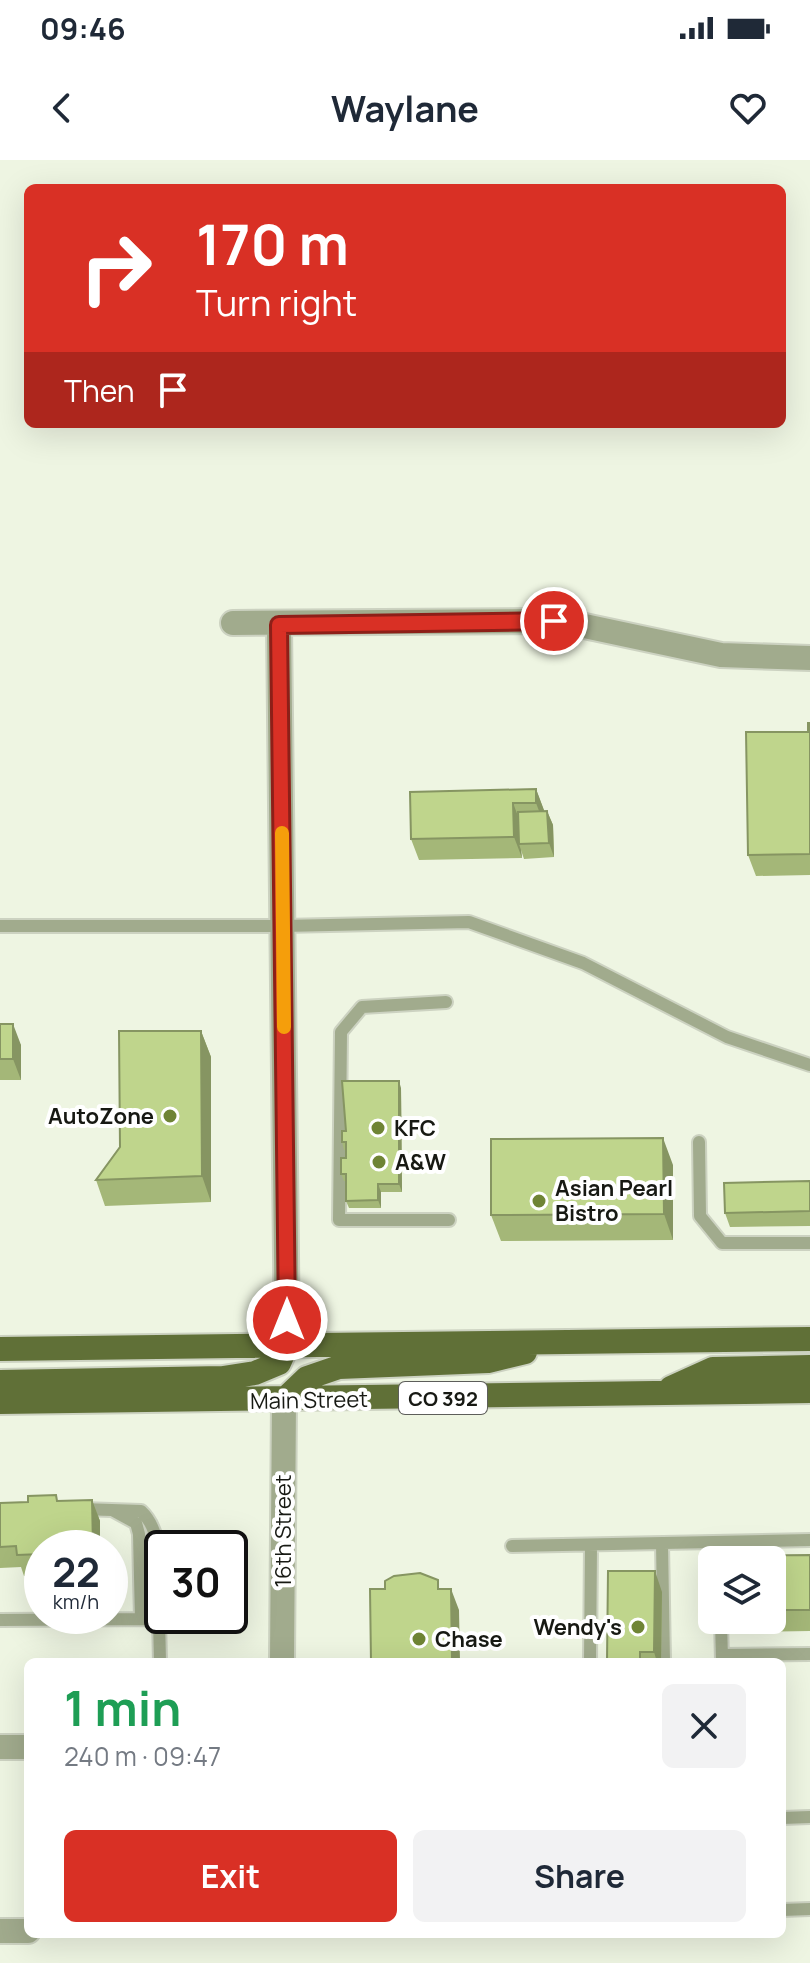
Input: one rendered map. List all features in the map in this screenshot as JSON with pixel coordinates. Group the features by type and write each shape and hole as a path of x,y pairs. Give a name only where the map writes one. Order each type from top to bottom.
{"main road":[{"path":"0,1349 810,1339"},
{"path":"284,1400 307,1378 339,1367 488,1361 561,1342"},
{"path":"0,1382 223,1378 255,1373 279,1363 287,1345"},
{"path":"662,1393 713,1369 810,1367"},
{"name":"Main Street","path":"0,1402 810,1391"}],"street":[{"path":"233,623 561,621 721,655 810,658"},
{"path":"279,625 287,1345"},
{"name":"16th Street","path":"282,1658 284,1400"},
{"path":"0,1747 24,1747"},
{"path":"0,1931 24,1931"}],"lane":[{"path":"0,926 283,926 469,922 583,963 727,1037 810,1065"},
{"path":"446,1002 362,1007 341,1032 339,1220 449,1220"},
{"path":"699,1142 700,1216 722,1243 810,1243"},
{"path":"0,1620 141,1619 136,1523 105,1509"},
{"path":"60,1510 141,1511 153,1522 155,1530"},
{"path":"512,1546 810,1540"},
{"path":"662,1543 664,1658"},
{"path":"590,1658 591,1545"},
{"path":"159,1634 160,1658"},
{"path":"721,1634 722,1658 810,1654"},
{"path":"786,1818 810,1817"},
{"path":"786,1910 810,1909"}],"building":[{"path":"808,723 810,854 748,855 746,732 808,732"},
{"path":"536,789 536,803 513,803 514,837 411,839 410,792"},
{"path":"547,811 549,843 519,844 518,812"},
{"path":"0,1024 13,1024 13,1059 0,1059"},
{"name":"AutoZone","path":"119,1031 201,1031 202,1176 96,1180 120,1147"},
{"path":"342,1081 399,1081 399,1184 378,1184 378,1200 346,1201 346,1174 341,1174 341,1158 346,1158 346,1142 342,1142 342,1131 346,1131"},
{"path":"663,1138 664,1214 491,1215 491,1139"},
{"path":"810,1181 810,1211 725,1213 724,1183"},
{"path":"56,1495 57,1501 92,1500 93,1530 24,1530 24,1555 17,1555 16,1546 0,1547 0,1503 28,1502 28,1496"},
{"path":"786,1555 810,1555 810,1610 786,1610"},
{"name":"Wendy's","path":"608,1571 655,1571 654,1652 640,1652 640,1658 607,1658"},
{"name":"Chase","path":"420,1573 438,1580 438,1589 451,1589 452,1658 371,1658 370,1589 385,1589 385,1581 394,1576"}],"slow traffic":[{"path":"282,833 284,1027"}],"place":[{"name":"AutoZone","path":"170,1116"},
{"name":"KFC","path":"378,1128"},
{"name":"A&W","path":"379,1162"},
{"name":"Asian Pearl Bistro","path":"539,1201"},
{"name":"Wendy's","path":"638,1627"},
{"name":"Chase","path":"419,1639"}],"route":[{"path":"287,1320 279,625 554,621"}]}
